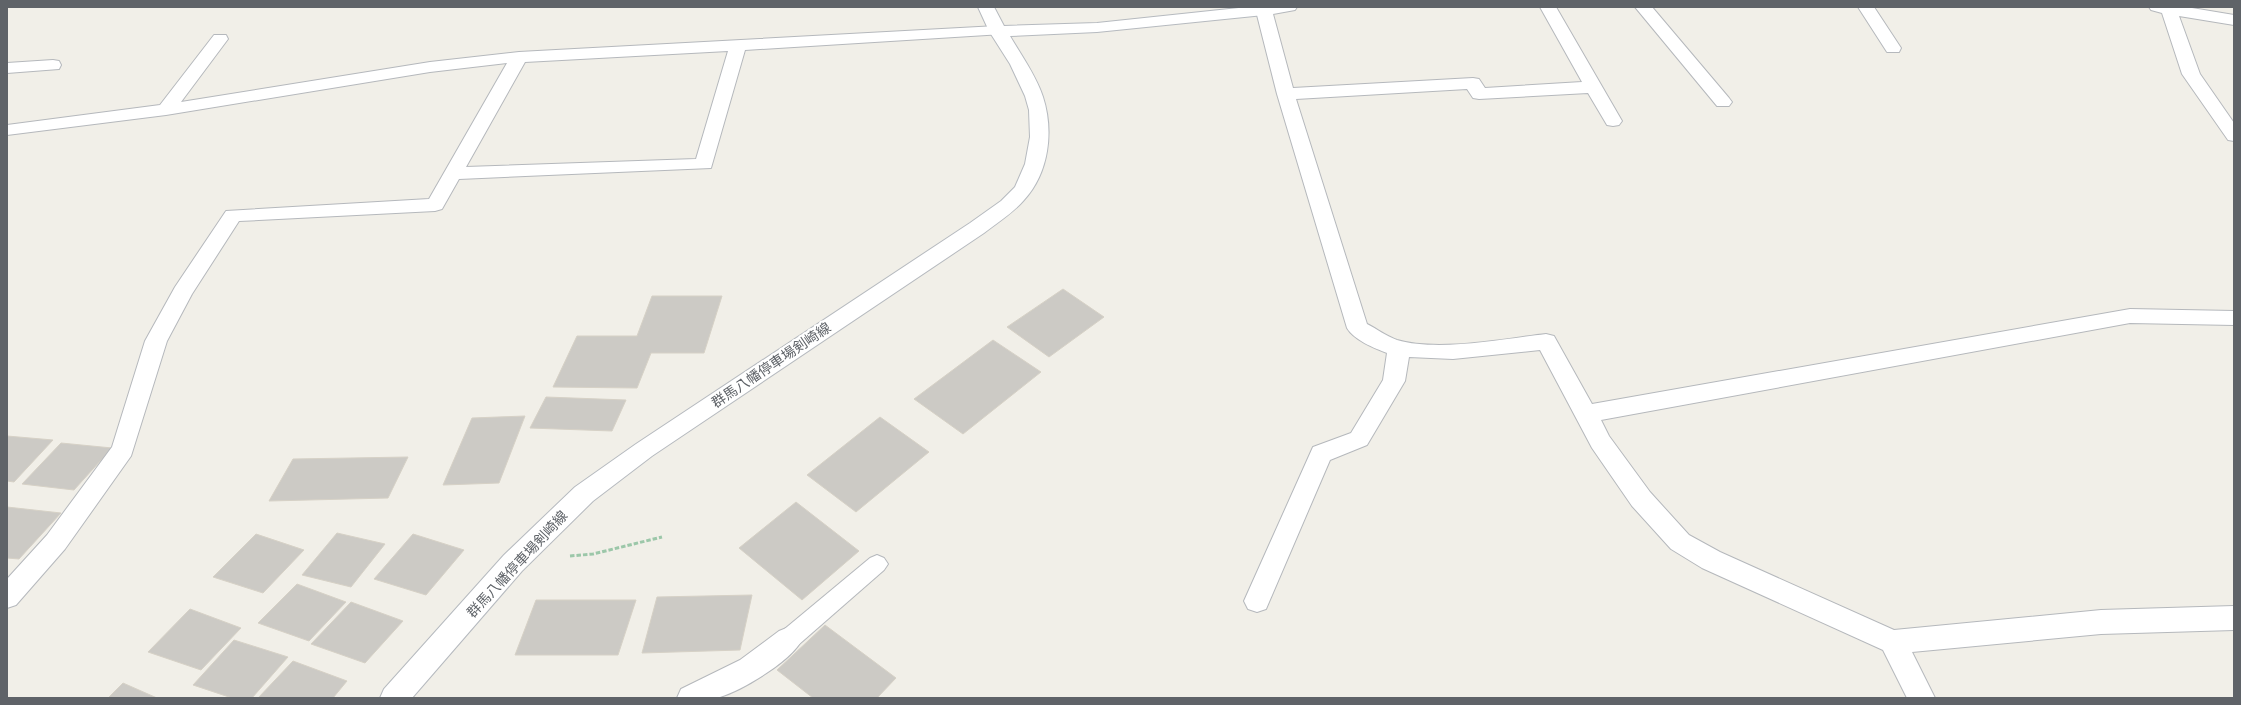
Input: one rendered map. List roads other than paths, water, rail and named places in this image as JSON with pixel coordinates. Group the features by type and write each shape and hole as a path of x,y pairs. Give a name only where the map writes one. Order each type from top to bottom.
{"street":[{"name":"群馬八幡停車場剣崎線","path":"394,698 513,563 584,494 644,450 977,228 1004,208 1023,189 1034,165 1040,134 1038,108 1029,84 997,31 986,7"},
{"path":"7,130 166,110 430,67 519,57 1128,25 1264,8 1289,7"},
{"path":"1548,7 1613,121"},
{"path":"1643,7 1723,102"},
{"path":"1866,7 1893,48"},
{"path":"1264,8 1286,94 1358,328 1380,341 1399,348 1434,353 1546,342 1600,442 1636,492 1680,542 1711,560 1893,642 2101,622 2234,618"},
{"path":"2163,8 2234,20"},
{"path":"2163,8 2191,74 2234,136"},
{"path":"166,110 220,39"},
{"path":"455,174 704,164 738,45"},
{"path":"7,597 56,542 123,450 156,341 182,292 233,215 435,205 455,174 519,57"},
{"path":"7,68 53,65"},
{"path":"1286,94 1473,83 1480,94 1593,87"},
{"path":"1586,414 2130,316 2234,318"},
{"path":"1257,601 1321,454 1359,439 1394,381 1399,348"},
{"path":"691,698 750,669 789,639"},
{"path":"1893,642 1921,698"}],"lane":[{"path":"789,639 877,564"}]}
